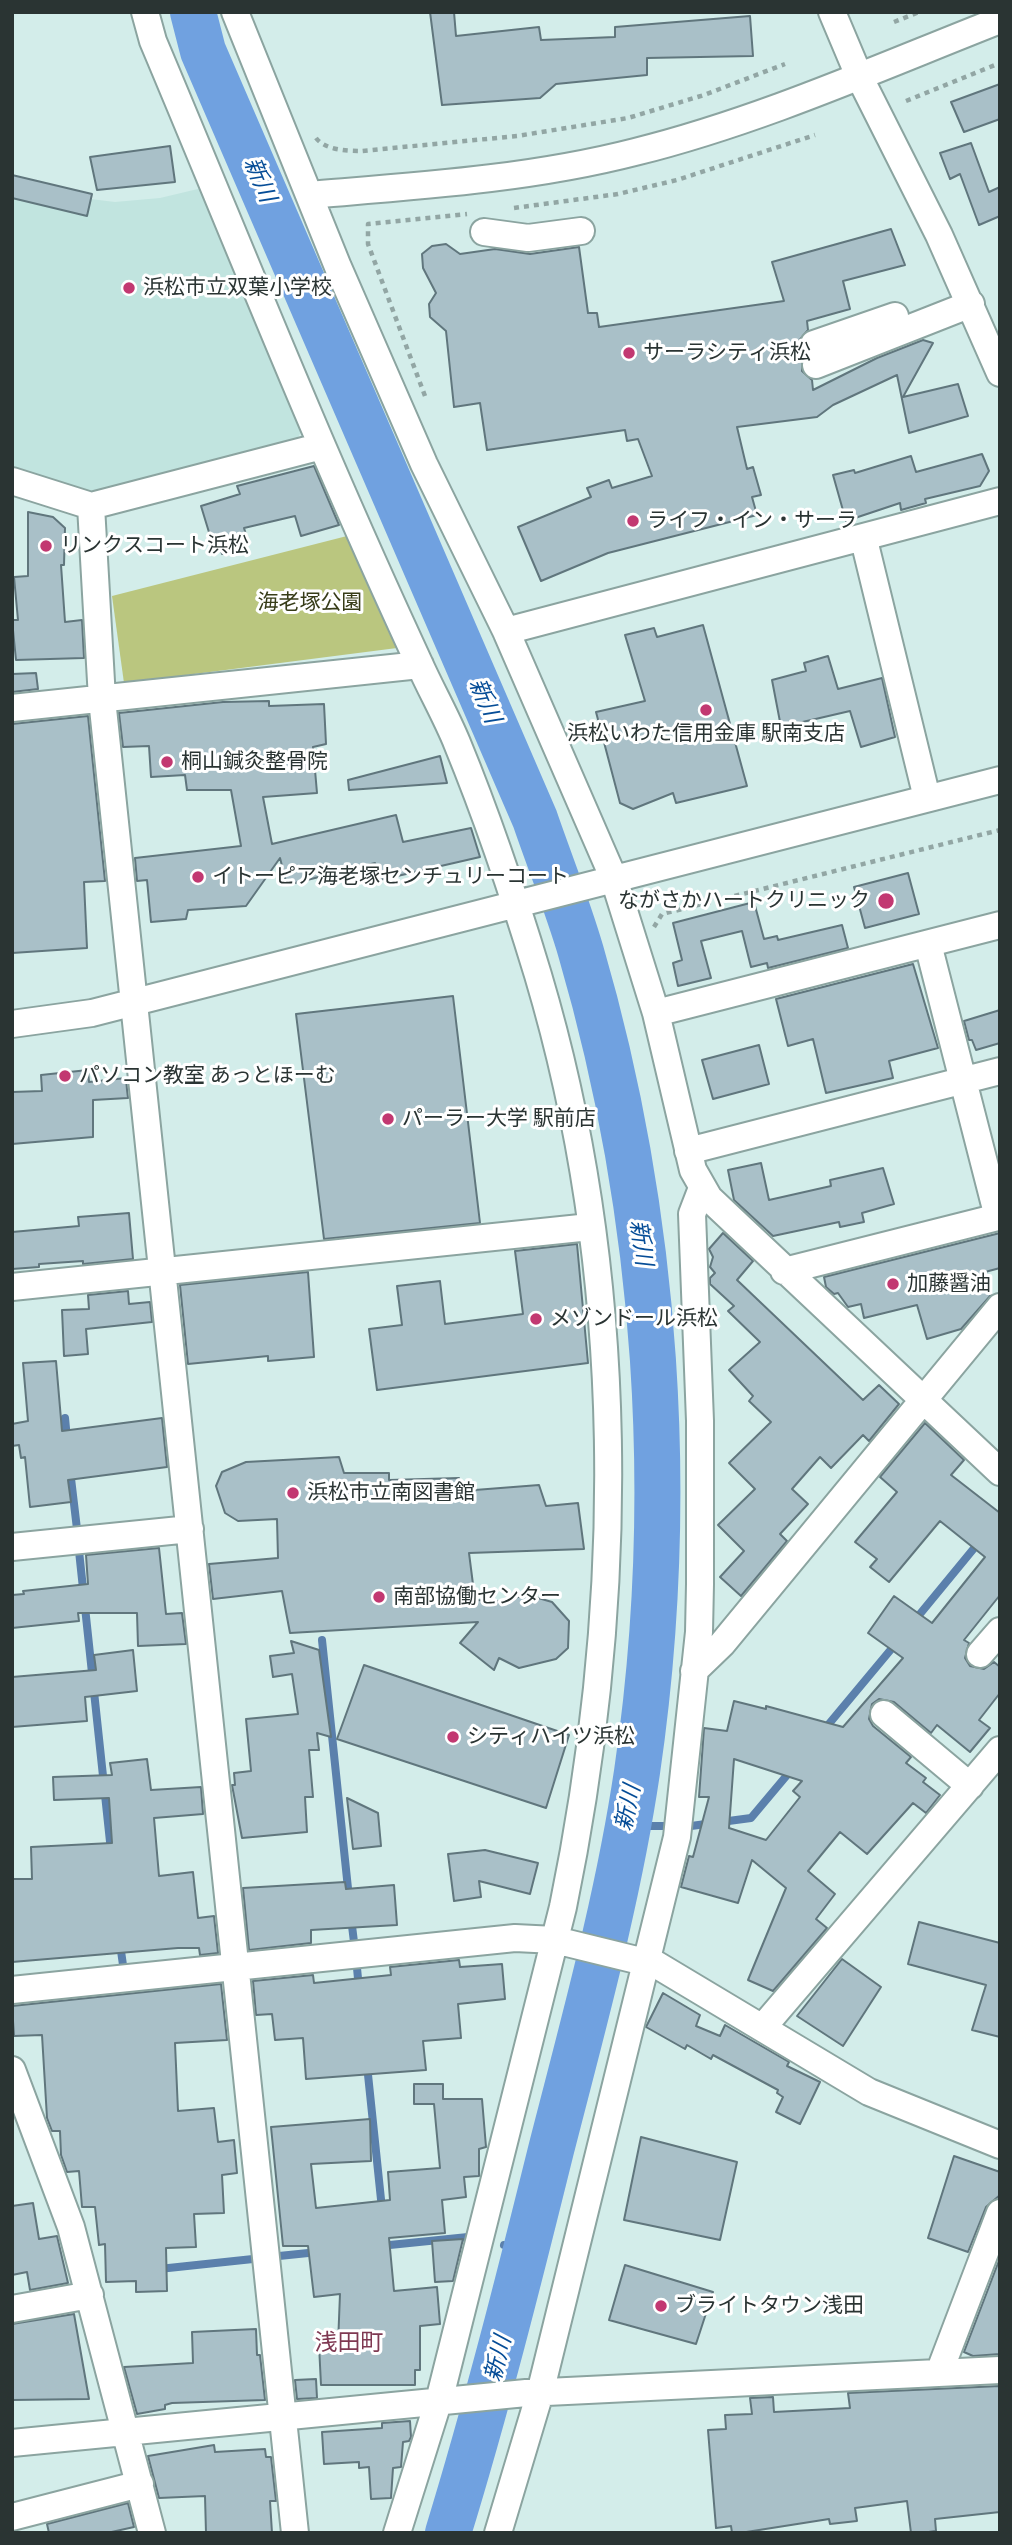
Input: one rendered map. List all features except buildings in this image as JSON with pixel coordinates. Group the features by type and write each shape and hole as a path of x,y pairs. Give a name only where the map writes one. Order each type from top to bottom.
{"street":[{"path":"145,12 153,41 322,446 457,743 520,903 557,1048 590,1227 607,1405 609,1477 605,1609 589,1765 559,1941 444,2401 397,2533"},
{"path":"235,12 309,195 424,464 506,631 656,1013 688,1151 702,1188 709,1198 784,1270 924,1398 1000,1472"},
{"path":"832,12 859,76 968,298 1000,373"},
{"path":"309,195 510,174 634,153 704,133 1000,20"},
{"path":"484,232 528,238 581,232"},
{"path":"815,354 968,298"},
{"path":"12,481 91,506 322,446"},
{"path":"506,631 864,540 1000,502"},
{"path":"91,506 102,699 136,1002 295,2533"},
{"path":"864,540 927,798"},
{"path":"12,708 419,664"},
{"path":"12,1024 92,1013 1000,780"},
{"path":"656,1013 1000,925"},
{"path":"784,1270 999,1217 928,944"},
{"path":"688,1151 1000,1071"},
{"path":"498,2533 679,1826 700,1584 700,1421 692,1214 702,1188"},
{"path":"12,1287 590,1227"},
{"path":"694,1671 722,1644 1000,1307"},
{"path":"12,1547 190,1528"},
{"path":"981,1654 1000,1631"},
{"path":"884,1714 970,1786"},
{"path":"763,2027 1000,1750"},
{"path":"12,1990 515,1938 559,1941 643,1961 763,2027 869,2092 1000,2145"},
{"path":"12,2070 71,2227 152,2533"},
{"path":"939,2373 1000,2213"},
{"path":"12,2309 90,2295"},
{"path":"12,2443 533,2393 1000,2370"},
{"path":"12,2517 140,2484"}],"path":[{"path":"894,22 919,12"},
{"path":"906,101 1000,63"},
{"path":"313,135 320,144 347,151 362,151 567,130 669,107 785,64"},
{"path":"648,936 662,914 1000,830"}],"shaded area":[{"name":"浜松市立双葉小学校","path":"12,184 74,197 115,202 160,198 202,188 305,424 293,447 93,498 12,473"}],"green space":[{"name":"海老塚公園","path":"347,536 397,648 124,683 112,596"}],"waterway":[{"name":"新川","path":"193,12 203,51 535,819 576,935 607,1052 628,1153 643,1256 653,1359 657,1463 656,1566 649,1670 637,1772 610,1915 587,2009 502,2342 448,2533"},
{"path":"65,1418 67,1439"},
{"path":"70,1470 77,1529"},
{"path":"915,1620 980,1541"},
{"path":"79,1551 111,1851"},
{"path":"322,1640 349,1898"},
{"path":"823,1731 898,1641"},
{"path":"628,1826 691,1826 751,1818 793,1768"},
{"path":"351,1918 354,1942"},
{"path":"120,1944 123,1965"},
{"path":"357,1968 359,1989"},
{"path":"367,2065 382,2209"},
{"path":"380,2246 468,2237"},
{"path":"504,2245 526,2251"},
{"path":"279,2256 318,2252"},
{"path":"159,2269 253,2259"}],"place":[{"name":"浜松市立双葉小学校","path":"129,288"},
{"name":"サーラシティ浜松","path":"629,353"},
{"name":"ライフ・イン・サーラ","path":"633,521"},
{"name":"リンクスコート浜松","path":"46,546"},
{"name":"浜松いわた信用金庫 駅南支店","path":"706,710"},
{"name":"桐山鍼灸整骨院","path":"167,762"},
{"name":"イトーピア海老塚センチュリーコート","path":"198,877"},
{"name":"ながさかハートクリニック","path":"886,901"},
{"name":"パソコン教室 あっとほーむ","path":"65,1076"},
{"name":"パーラー大学 駅前店","path":"388,1119"},
{"name":"加藤醤油","path":"893,1284"},
{"name":"メゾンドール浜松","path":"536,1319"},
{"name":"浜松市立南図書館","path":"293,1493"},
{"name":"南部協働センター","path":"379,1597"},
{"name":"シティハイツ浜松","path":"453,1737"},
{"name":"ブライトタウン浅田","path":"661,2306"}],"district":[{"name":"浅田町","path":"349,2344"}]}
